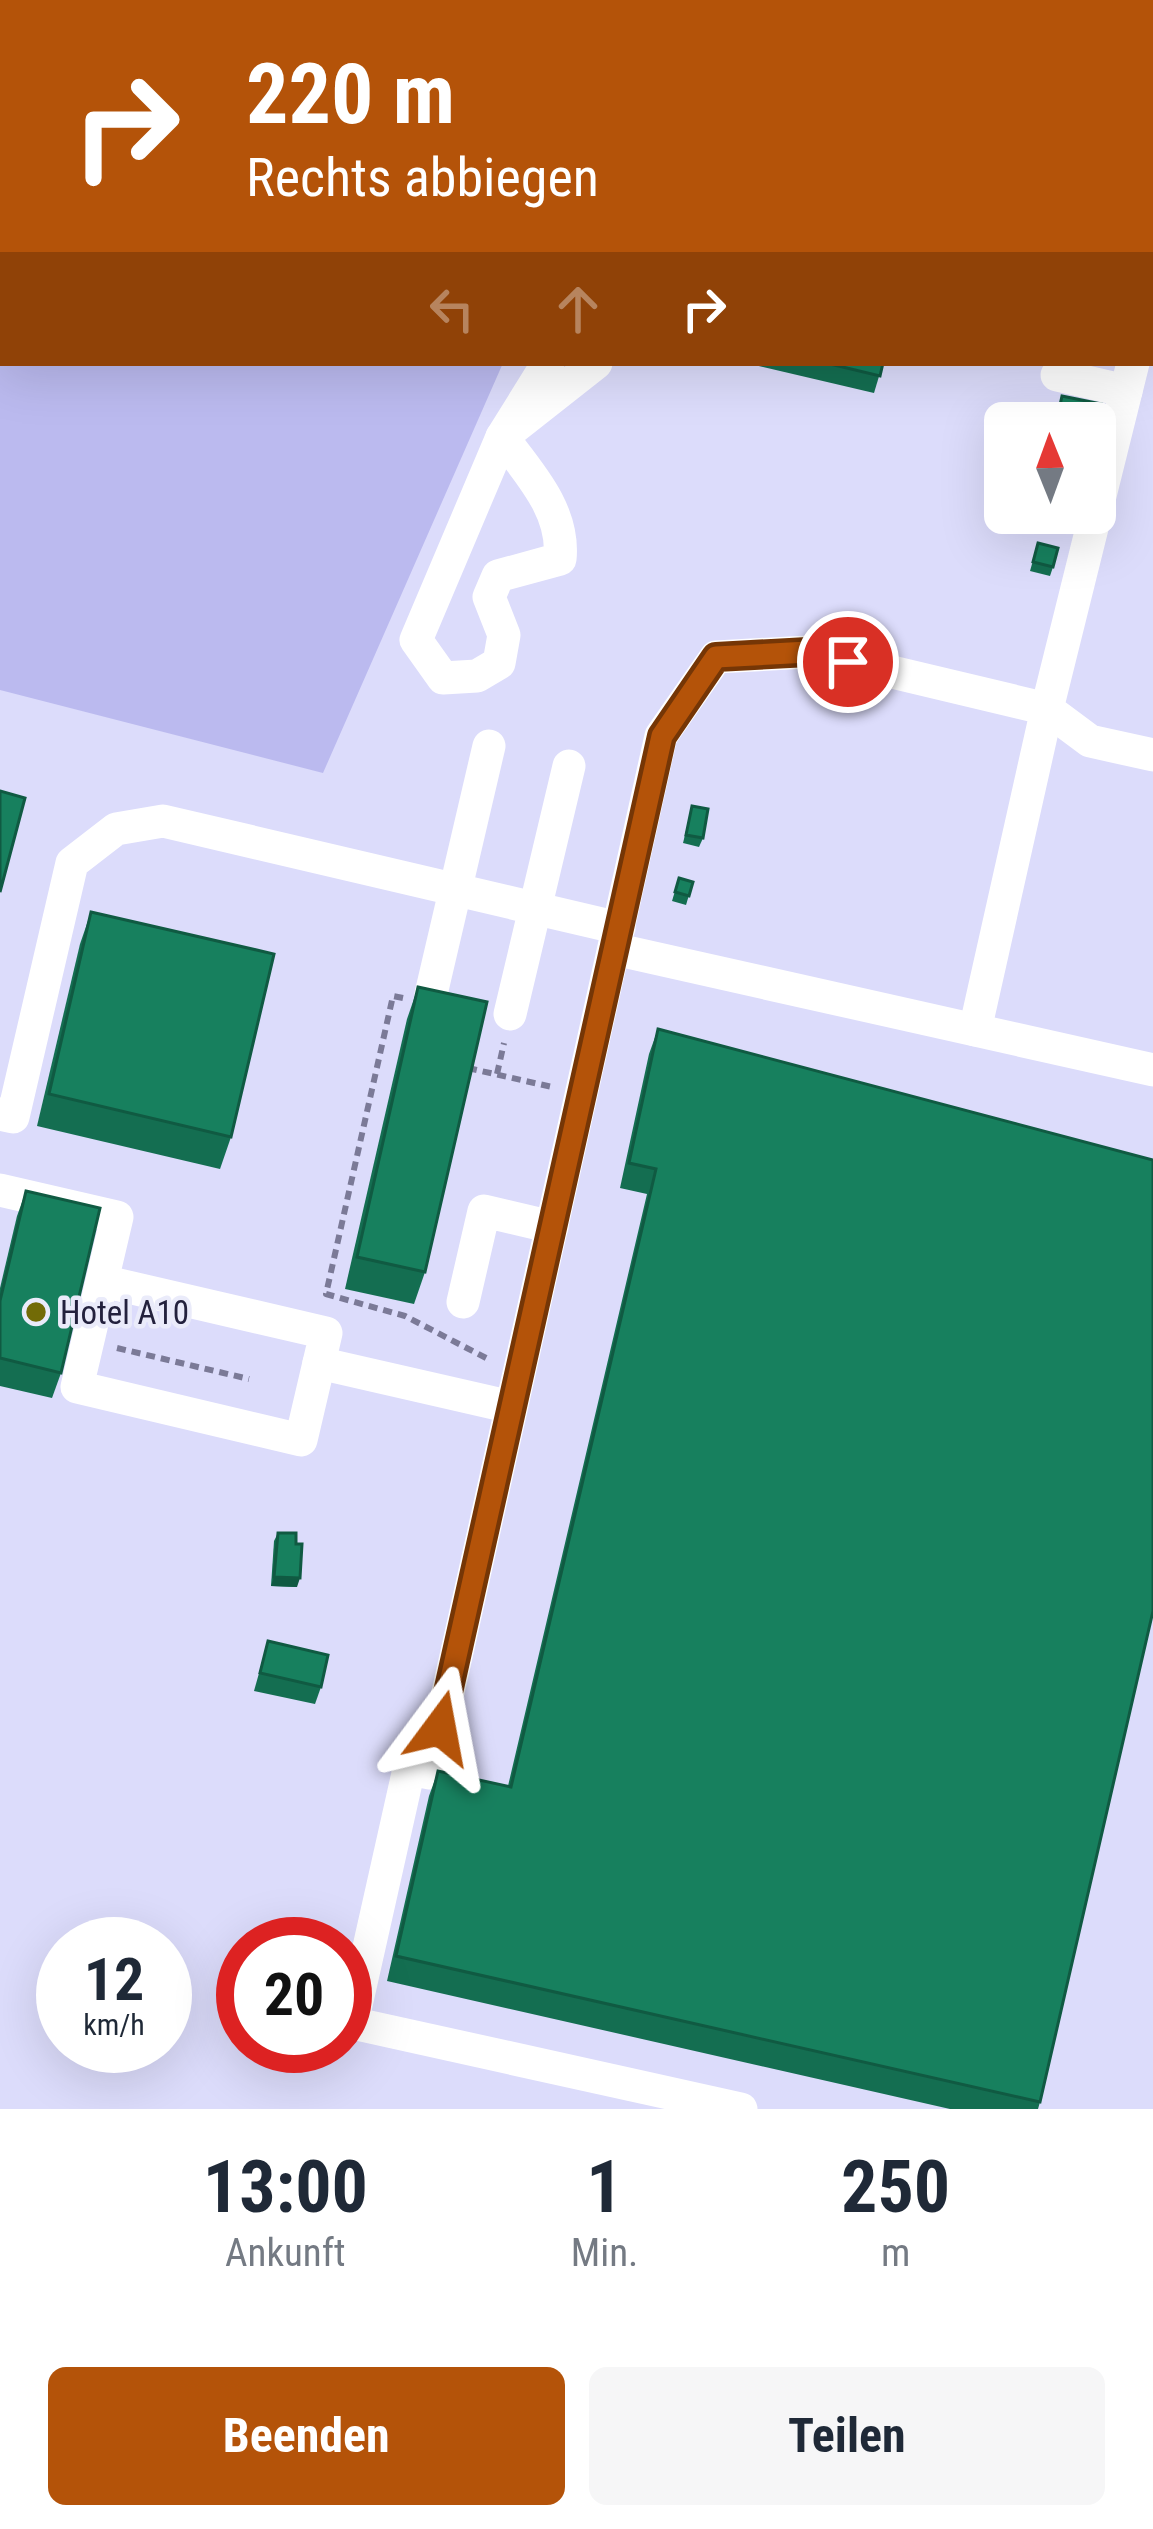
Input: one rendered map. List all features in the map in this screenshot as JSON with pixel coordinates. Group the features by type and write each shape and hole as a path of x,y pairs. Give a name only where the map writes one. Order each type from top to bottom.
{"lane":[{"path":"502,437 542,490 562,537 560,559 497,576 489,597 504,635 499,663 476,676 443,678 416,640 502,437 546,366"},
{"path":"502,437 592,366"},
{"path":"975,1030 1129,377 1049,367"},
{"path":"741,2109 352,2023 409,1769 430,1773 662,736 716,657 808,652 1047,710 1090,741 1153,755"},
{"path":"423,997 455,890 489,746"},
{"path":"510,1014 568,766"},
{"path":"0,1114 13,1117 72,863 116,829 163,821 535,908 616,939 1153,1070"},
{"path":"0,1190 117,1217 77,1388 301,1440 326,1333 103,1281"},
{"path":"463,1302 484,1211 551,1228"},
{"path":"319,1363 515,1392"}],"path":[{"path":"423,997 393,995 326,1294 405,1316 468,1346 515,1392"},
{"path":"468,1067 581,1094"},
{"path":"88,1341 249,1379"}],"shaded area":[{"path":"0,366 502,366 323,773 0,690"}],"building":[{"path":"838,366 882,366 880,376"},
{"path":"1062,396 1091,402 1061,402"},
{"path":"1038,543 1058,548 1053,567 1033,562"},
{"path":"0,791 25,798 0,892"},
{"path":"692,806 708,809 703,838 686,835"},
{"path":"679,878 693,882 689,896 675,892"},
{"path":"91,912 274,954 231,1137 49,1094"},
{"path":"418,987 487,1002 425,1272 357,1257"},
{"path":"658,1029 1153,1160 1153,1611 1040,2102 396,1956 438,1771 511,1787 656,1169 629,1163"},
{"name":"Hotel A10","path":"26,1191 100,1208 61,1373 0,1358 0,1301"},
{"path":"278,1533 296,1533 296,1544 302,1544 300,1578 274,1577"},
{"path":"268,1641 328,1655 321,1687 260,1673"}],"place":[{"name":"Hotel A10","path":"36,1312"}],"route":[{"path":"440,1728 662,736 716,657 808,652 848,662"}]}
